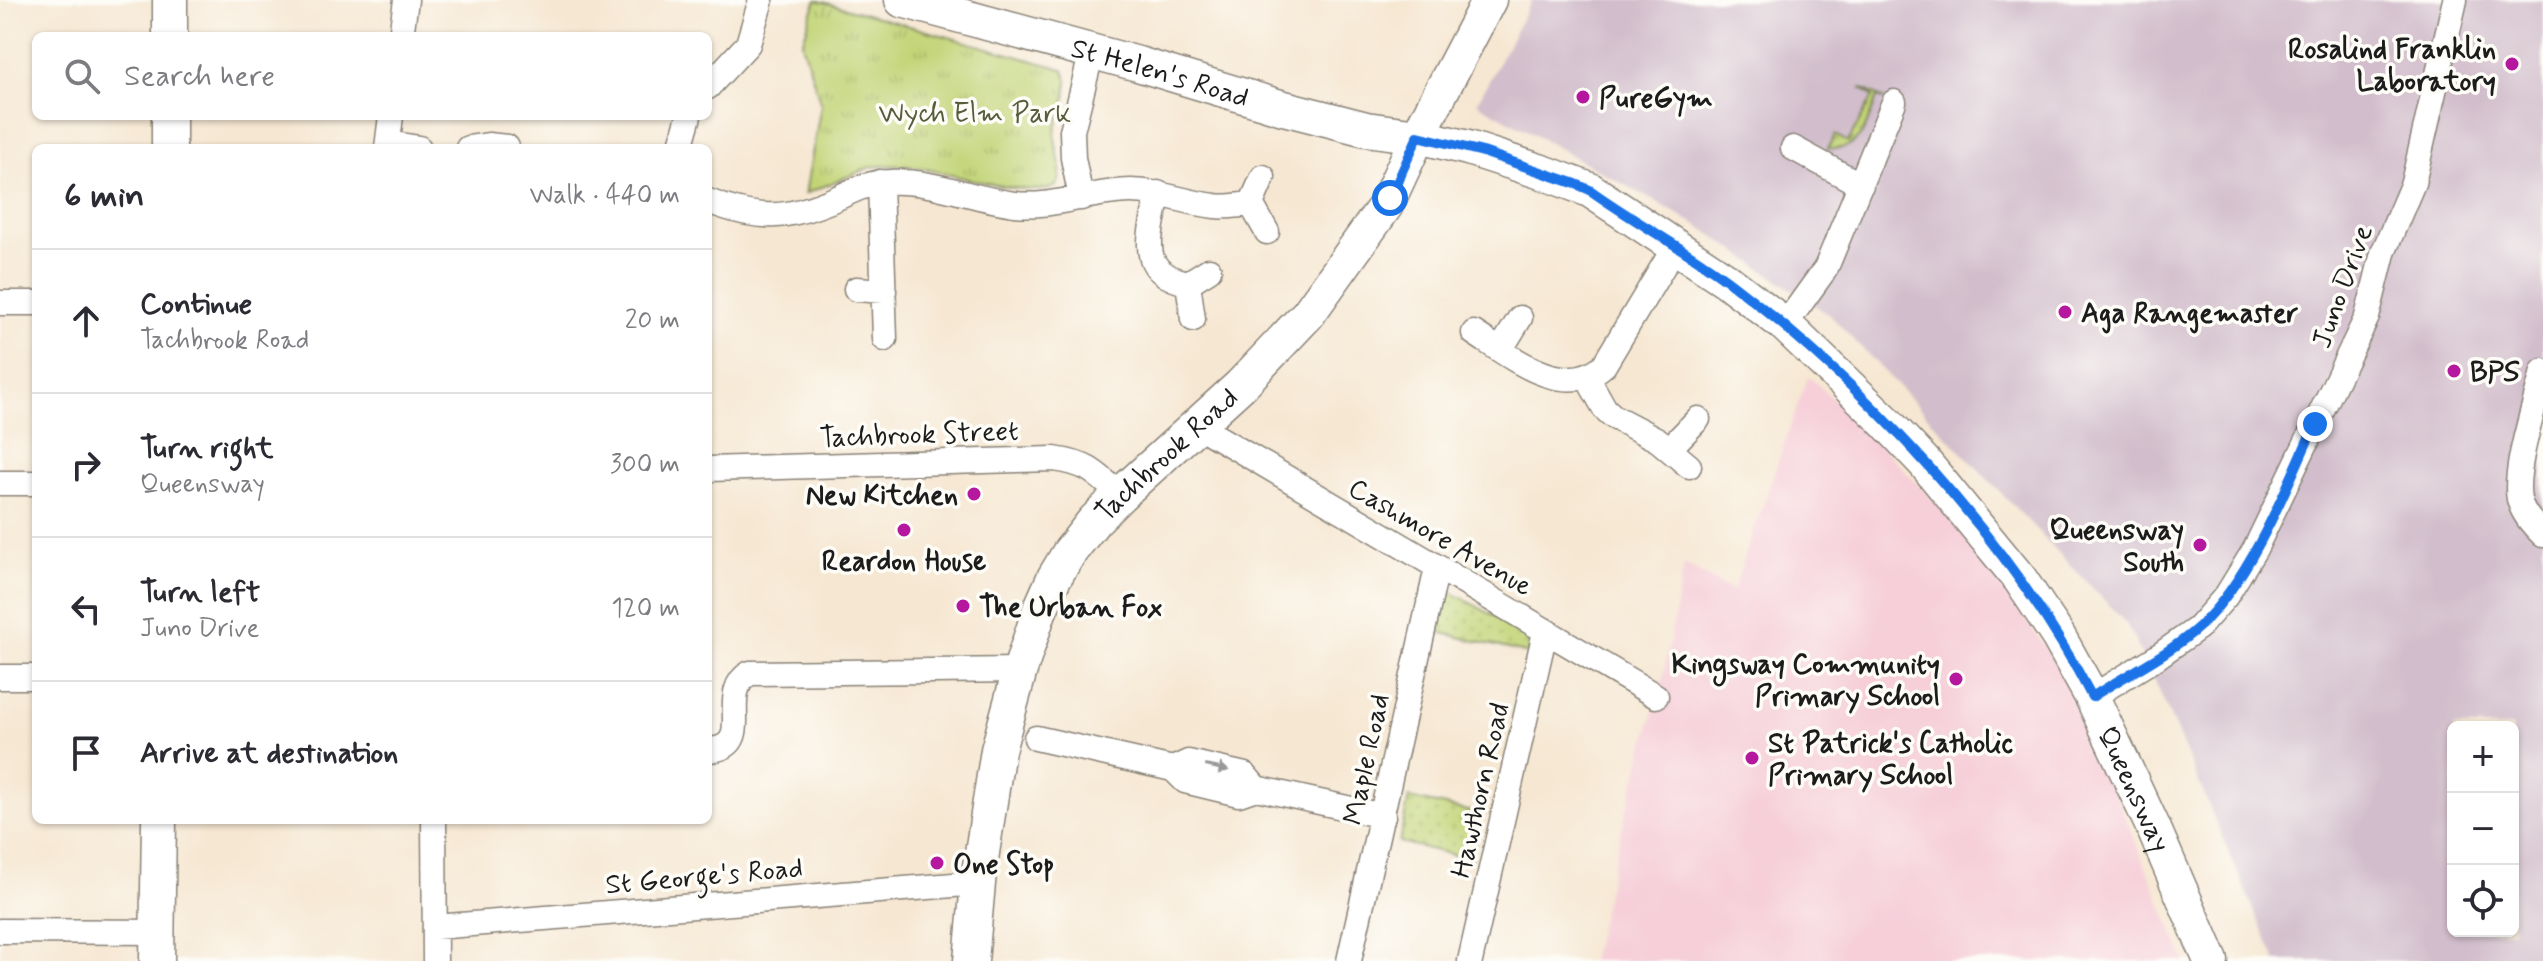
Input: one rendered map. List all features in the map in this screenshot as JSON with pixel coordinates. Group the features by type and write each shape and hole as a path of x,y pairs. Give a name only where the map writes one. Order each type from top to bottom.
{"street":[{"path":"170,0 170,32"},
{"path":"402,32 406,0"},
{"path":"712,83 748,44 761,0"},
{"name":"St Helen's Road","path":"902,0 1345,124 1418,136"},
{"name":"Tachbrook Road","path":"971,961 978,883 998,750 1039,612 1055,576 1090,526 1120,495 1241,385 1305,319 1386,205 1489,0"},
{"name":"Juno Drive","path":"2092,697 2198,628 2226,596 2255,549 2367,317 2383,253 2411,191 2421,155 2455,0"},
{"path":"1081,198 1073,158 1072,131 1092,51"},
{"path":"1785,325 1820,279 1894,102"},
{"path":"169,120 169,144"},
{"path":"387,144 390,120"},
{"path":"681,144 688,120"},
{"name":"Queensway","path":"1418,136 1483,152 1590,190 1676,245 1785,325 1884,420 1924,462 2020,579 2070,656 2153,827 2211,961"},
{"path":"1793,148 1861,185"},
{"path":"1251,204 1263,177"},
{"path":"880,182 885,339"},
{"path":"712,202 741,213 783,216 880,182 927,183 1013,204 1035,205 1125,191 1158,193 1213,206 1251,204"},
{"path":"1158,193 1150,258 1163,275 1198,276 1193,319"},
{"path":"1251,204 1267,232"},
{"path":"1474,333 1543,374 1559,379 1587,377 1604,365 1676,245"},
{"path":"856,289 884,291"},
{"path":"0,303 32,303"},
{"path":"1501,349 1520,318"},
{"path":"2543,371 2518,485 2519,501 2528,519 2543,535"},
{"path":"1587,377 1605,409 1614,417 1670,448 1689,466"},
{"path":"1670,448 1698,419"},
{"name":"Cashmore Avenue","path":"1197,425 1656,696"},
{"name":"Tachbrook Street","path":"712,469 1054,459 1092,469 1120,495"},
{"path":"0,483 32,483"},
{"name":"Maple Road","path":"1349,961 1437,568"},
{"name":"Hawthorn Road","path":"1470,961 1545,632"},
{"path":"712,749 724,747 731,740 736,729 736,688 750,673 1020,670"},
{"path":"0,677 32,677"},
{"path":"1036,738 1173,769 1185,781 1239,794 1256,788 1383,816"},
{"path":"0,931 157,946 159,824"},
{"path":"434,824 435,961"},
{"name":"St George's Road","path":"435,927 978,883"}],"shaded area":[{"path":"1532,0 2543,0 2543,961 2276,961 2155,681 2126,623 1832,317 1699,226 1477,103"},
{"name":"Kingsway Community Primary School","path":"1808,376 1855,419 1937,504 1981,555 2053,659 2085,721 2185,961 1591,961 1622,828 1663,677 1684,564 1733,591"}],"green space":[{"name":"Wych Elm Park","path":"816,0 1063,69 1067,93 1055,134 1060,172 1058,183 1050,189 1035,190 920,168 883,166 871,167 805,194 821,105 802,43"},
{"path":"1861,88 1884,99 1877,97 1856,141 1848,146 1828,148 1835,135 1848,142 1873,97"},
{"path":"1442,587 1521,631 1529,640 1529,654 1430,630"},
{"path":"1409,798 1481,814 1471,859 1399,842"}],"place":[{"name":"Rosalind Franklin Laboratory","path":"2512,64"},
{"name":"PureGym","path":"1583,97"},
{"name":"Aga Rangemaster","path":"2065,312"},
{"name":"BPS","path":"2454,371"},
{"name":"New Kitchen","path":"974,494"},
{"name":"Reardon House","path":"904,530"},
{"name":"Queensway South","path":"2200,545"},
{"name":"The Urban Fox","path":"963,606"},
{"name":"Kingsway Community Primary School","path":"1956,679"},
{"name":"St Patrick's Catholic Primary School","path":"1752,758"},
{"name":"One Stop","path":"937,863"}],"route":[{"path":"1390,198 1418,136 1483,152 1590,190 1707,266 1785,325 1924,462 2020,579 2058,636 2092,697 2157,657 2198,628 2213,613 2255,549 2315,424"}]}
